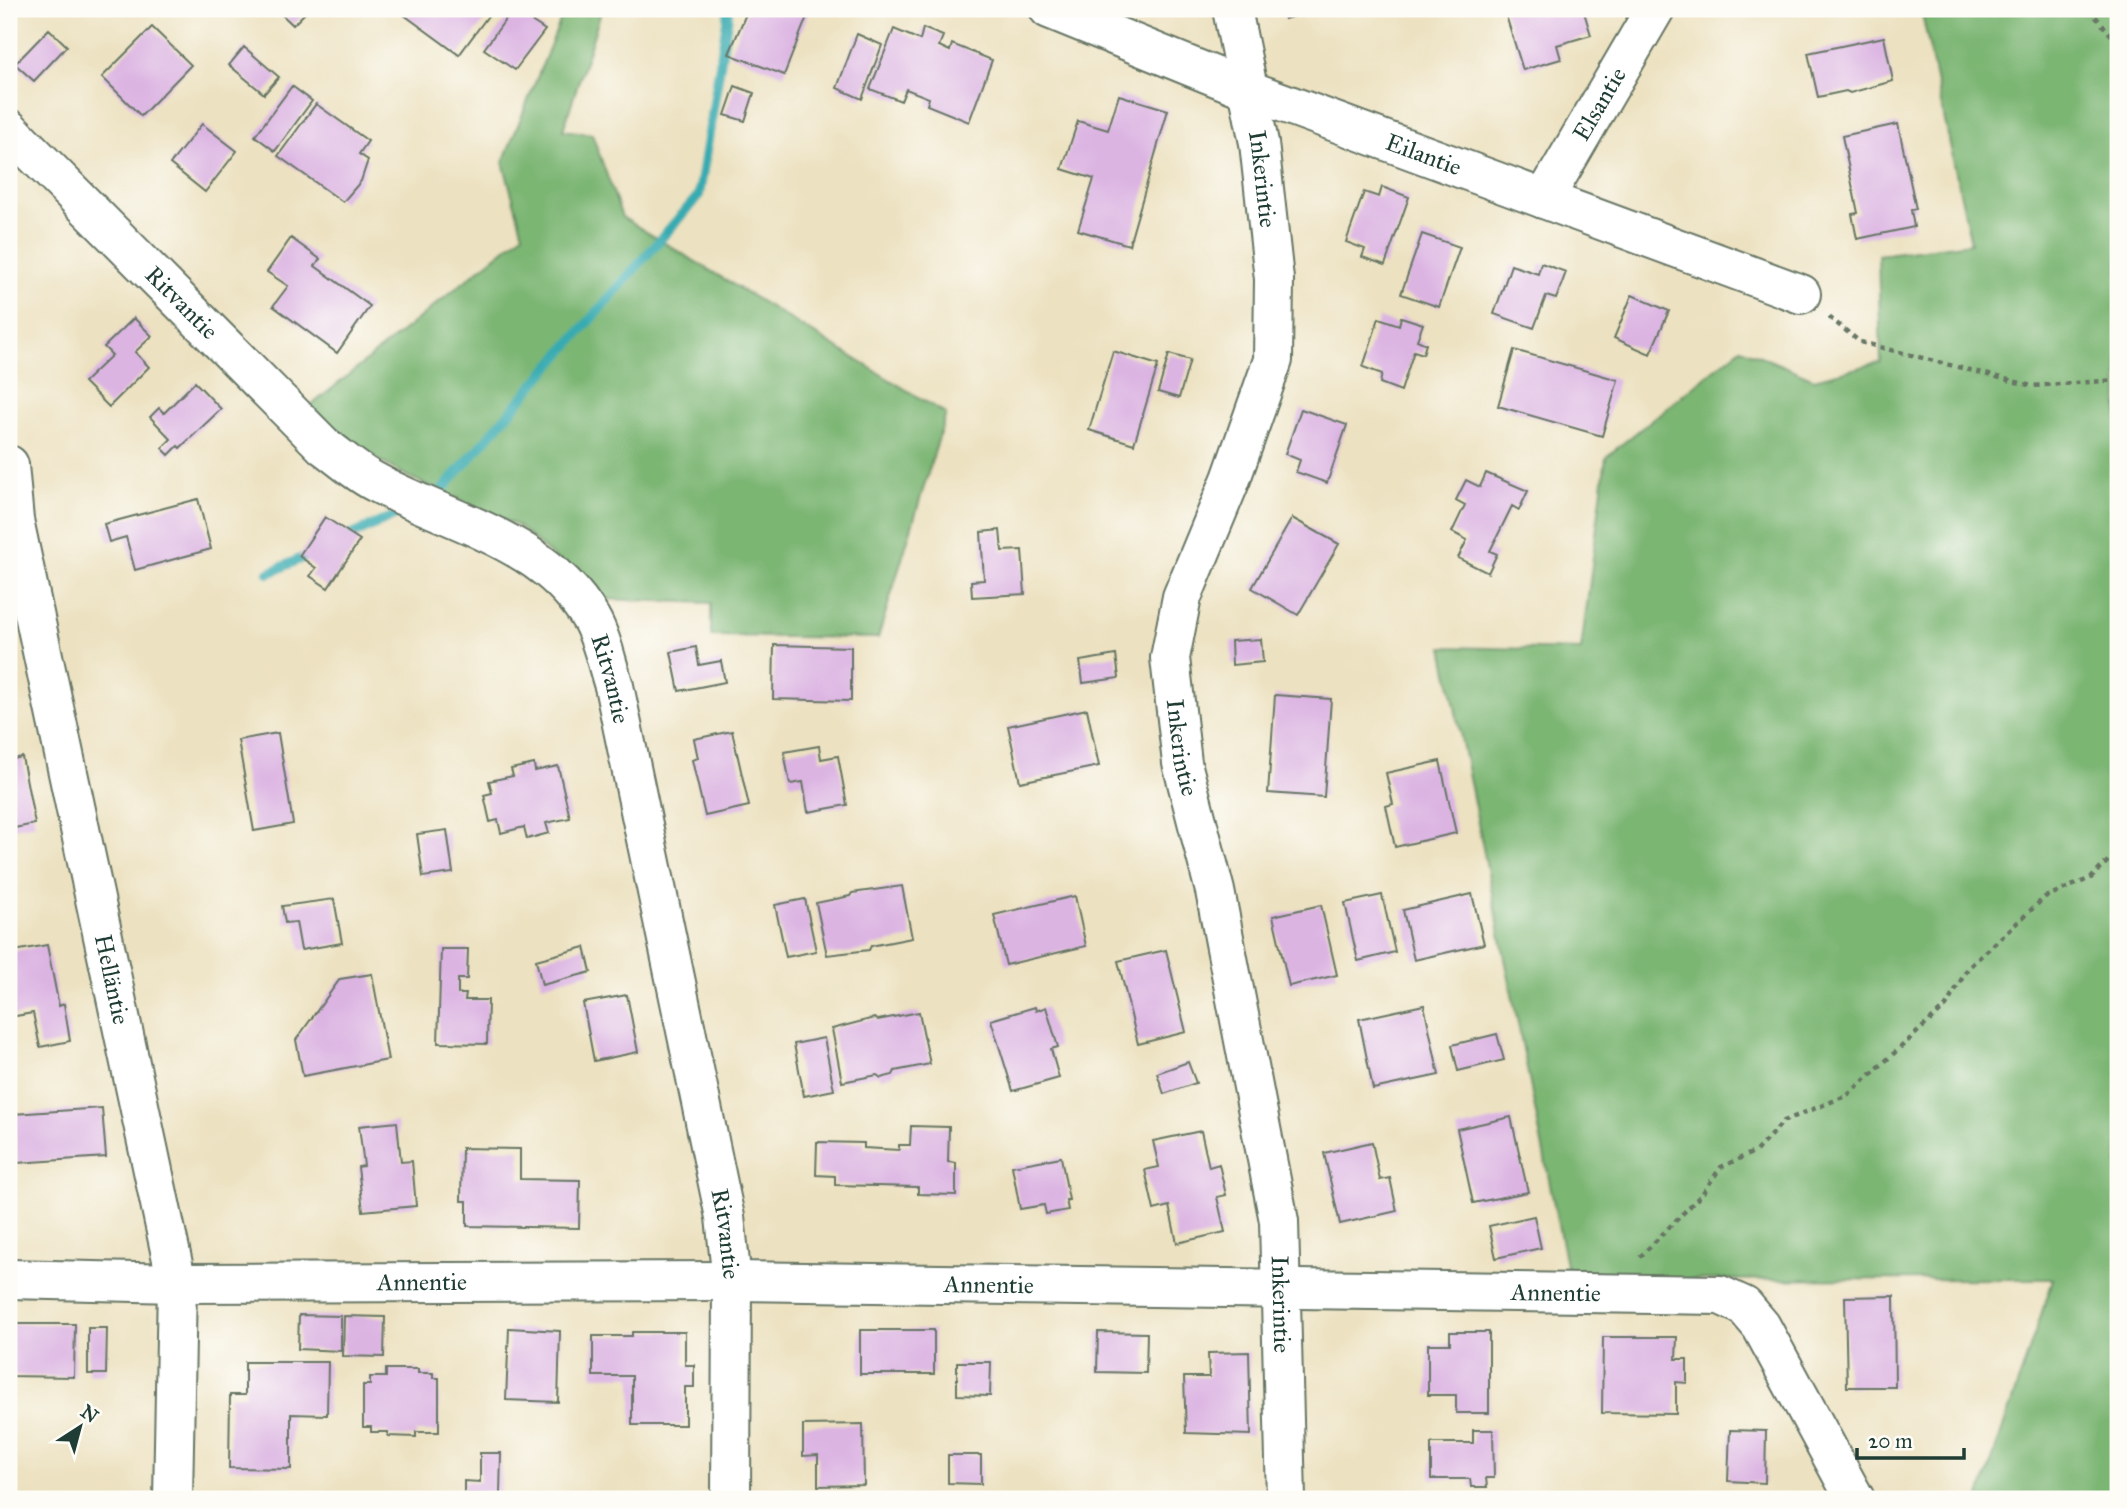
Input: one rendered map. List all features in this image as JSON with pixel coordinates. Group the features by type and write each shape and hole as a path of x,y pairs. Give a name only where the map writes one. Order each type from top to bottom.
{"street":[{"name":"Eilantie","path":"1049,9 1246,89 1801,294"},
{"name":"Inkerintie","path":"1232,9 1259,143 1274,279 1273,360 1231,479 1182,597 1170,658 1182,763 1215,891 1279,1221 1286,1499"},
{"name":"Elsantie","path":"1544,199 1655,9"},
{"name":"Ritvantie","path":"9,129 324,446 374,482 428,508 500,536 532,557 564,585 592,620 614,686 725,1217 733,1281 731,1499"},
{"name":"Helläntie","path":"9,465 17,534 177,1283 173,1499"},
{"name":"Annentie","path":"9,1279 177,1283 733,1281 1720,1295 1744,1306 1761,1326 1855,1499"}],"path":[{"path":"2089,9 2118,43"},
{"path":"1801,294 1860,342 2032,386 2118,380"},
{"path":"1600,1292 1702,1194 1721,1167 1756,1151 1784,1121 1848,1095 1946,1006 1968,968 2045,897 2091,878 2118,851"}],"green space":[{"path":"565,9 602,9 563,130 592,134 622,217 946,414 878,638 711,636 711,603 602,599 518,526 409,477 370,456 308,408 523,234 503,162"},
{"path":"1921,9 2118,9 2118,1499 1979,1499 2053,1279 1569,1280 1443,647 1581,650 1606,457 1741,348 1814,379 1881,362 1878,255 1971,243"}],"building":[{"path":"276,9 309,9 293,25"},
{"path":"396,9 493,9 459,55"},
{"path":"513,9 545,30 515,70 484,49"},
{"path":"748,9 810,9 784,75 729,54"},
{"path":"1282,9 1317,9 1285,19"},
{"path":"1504,9 1583,9 1591,35 1557,45 1561,59 1523,70"},
{"path":"152,27 191,65 141,116 102,77"},
{"path":"923,28 943,36 939,46 950,51 952,44 992,60 969,122 927,105 929,98 906,89 901,101 870,89 894,29 920,40"},
{"path":"49,29 67,46 34,81 15,64"},
{"path":"857,34 882,45 862,99 837,88"},
{"path":"1884,37 1893,81 1850,93 1846,91 1818,97 1808,53"},
{"path":"244,47 279,77 264,94 229,65"},
{"path":"292,86 312,101 275,151 255,136"},
{"path":"735,86 754,93 745,121 725,115"},
{"path":"1119,95 1168,110 1129,245 1078,230 1094,179 1062,169 1078,121 1108,130"},
{"path":"316,104 368,141 359,154 368,160 361,181 343,202 278,156"},
{"path":"202,124 237,151 205,192 170,164"},
{"path":"1898,124 1916,209 1911,210 1914,227 1857,239 1852,214 1858,213 1842,136"},
{"path":"1382,187 1409,197 1385,265 1362,257 1365,249 1346,242 1364,192 1379,197"},
{"path":"1422,234 1460,247 1439,307 1401,294"},
{"path":"291,238 320,259 315,266 370,306 337,353 273,306 288,286 267,272"},
{"path":"1541,263 1566,272 1556,299 1546,296 1534,328 1494,314 1511,265 1538,274"},
{"path":"1632,295 1669,311 1650,354 1614,338"},
{"path":"1401,317 1423,324 1417,340 1426,344 1423,354 1414,351 1401,391 1380,383 1382,374 1363,367 1379,318 1399,325"},
{"path":"134,318 152,336 135,352 149,367 109,407 84,382 112,355 104,347"},
{"path":"1514,350 1618,380 1602,436 1498,406"},
{"path":"1113,351 1158,365 1134,444 1089,430"},
{"path":"1169,354 1190,360 1179,398 1158,392"},
{"path":"195,382 221,409 169,455 162,448 171,439 150,417 159,408 164,413"},
{"path":"1301,409 1347,425 1327,483 1296,472 1300,460 1285,454"},
{"path":"1486,473 1528,491 1519,510 1512,506 1490,551 1497,554 1488,573 1458,558 1467,540 1452,532 1465,505 1456,500 1466,480 1480,487"},
{"path":"198,499 211,549 135,570 126,537 109,542 104,524"},
{"path":"325,517 360,540 328,588 310,576 316,568 299,556"},
{"path":"1292,518 1339,544 1298,615 1252,588"},
{"path":"1000,530 1002,551 1022,550 1025,594 972,597 971,581 984,580 981,532"},
{"path":"1261,639 1263,662 1232,665 1231,641"},
{"path":"774,645 851,647 851,701 773,699"},
{"path":"696,647 699,665 721,661 725,682 679,691 671,652"},
{"path":"1116,655 1119,678 1083,683 1080,661"},
{"path":"1275,695 1331,699 1324,797 1268,793"},
{"path":"1087,709 1099,766 1020,782 1008,726"},
{"path":"732,731 749,806 705,816 692,760 698,758 694,739"},
{"path":"278,733 293,824 254,831 238,740"},
{"path":"819,746 821,759 838,756 847,805 808,812 803,782 790,784 784,752"},
{"path":"22,757 35,824 9,829 9,760"},
{"path":"1440,761 1456,833 1395,847 1386,806 1393,804 1386,773"},
{"path":"534,764 535,771 558,766 570,818 546,823 549,833 527,839 524,827 501,833 498,820 490,822 484,795 492,793 489,781 513,776 511,769"},
{"path":"447,830 453,873 423,877 417,834"},
{"path":"902,886 912,938 871,946 869,950 827,955 816,903 850,896 852,893"},
{"path":"1472,894 1484,944 1414,960 1403,910"},
{"path":"1382,895 1395,952 1358,961 1345,903"},
{"path":"1075,896 1086,946 1006,965 994,915"},
{"path":"334,899 342,943 301,950 296,922 285,923 282,906"},
{"path":"805,899 816,951 786,957 775,905"},
{"path":"1321,905 1337,975 1289,986 1273,916"},
{"path":"47,945 59,1006 64,1004 70,1041 40,1047 33,1013 10,1017 9,952"},
{"path":"585,947 591,972 542,985 536,960"},
{"path":"441,949 468,949 467,979 458,979 458,994 466,994 465,1000 488,1000 487,1044 438,1043"},
{"path":"1166,950 1186,1032 1138,1044 1118,961"},
{"path":"372,974 388,1060 303,1076 296,1040 340,979"},
{"path":"627,995 638,1052 594,1061 583,1003"},
{"path":"1424,1005 1439,1075 1373,1089 1359,1019"},
{"path":"1035,1007 1036,1011 1046,1007 1058,1047 1051,1049 1059,1078 1013,1091 991,1020"},
{"path":"919,1012 930,1064 895,1071 893,1075 881,1078 877,1075 842,1082 832,1029 874,1018 878,1020"},
{"path":"1497,1034 1504,1060 1458,1071 1452,1045"},
{"path":"824,1038 834,1090 804,1096 794,1044"},
{"path":"1188,1062 1196,1083 1164,1094 1157,1073"},
{"path":"102,1108 106,1157 17,1163 13,1114"},
{"path":"1511,1117 1528,1192 1473,1203 1457,1129"},
{"path":"397,1122 401,1162 412,1161 416,1206 363,1211 358,1167 364,1166 359,1126"},
{"path":"911,1126 949,1127 948,1162 956,1163 956,1195 918,1194 918,1187 835,1185 835,1176 816,1175 817,1142 864,1143 864,1148 899,1150 899,1145 910,1145"},
{"path":"1201,1131 1209,1167 1219,1164 1226,1195 1217,1197 1225,1232 1177,1243 1169,1206 1154,1210 1145,1170 1159,1167 1153,1141"},
{"path":"1372,1142 1380,1180 1390,1178 1397,1211 1340,1224 1324,1153"},
{"path":"462,1148 520,1149 520,1179 580,1180 579,1228 467,1226 467,1201 461,1201"},
{"path":"1061,1157 1069,1200 1066,1200 1068,1210 1046,1214 1044,1205 1020,1209 1012,1166"},
{"path":"1534,1216 1541,1248 1496,1258 1489,1226"},
{"path":"1894,1296 1895,1387 1847,1387 1845,1297"},
{"path":"299,1315 341,1316 341,1351 298,1349"},
{"path":"344,1316 385,1317 384,1357 343,1356"},
{"path":"9,1324 75,1324 74,1377 9,1376"},
{"path":"88,1328 107,1328 106,1374 88,1374"},
{"path":"509,1328 560,1331 558,1402 506,1400"},
{"path":"860,1330 934,1330 934,1374 860,1374"},
{"path":"632,1332 685,1332 685,1365 694,1365 694,1387 685,1387 685,1425 632,1425 632,1376 593,1376 593,1336 632,1336"},
{"path":"1098,1332 1147,1333 1146,1373 1097,1372"},
{"path":"1450,1332 1489,1332 1489,1413 1456,1413 1456,1395 1428,1395 1428,1344 1450,1344"},
{"path":"1603,1337 1677,1337 1676,1359 1687,1359 1687,1383 1676,1382 1676,1414 1602,1413"},
{"path":"1249,1352 1251,1435 1186,1433 1184,1377 1209,1377 1208,1353"},
{"path":"245,1362 328,1362 327,1415 291,1414 291,1469 229,1468 230,1395 245,1395"},
{"path":"957,1362 991,1362 990,1396 957,1395"},
{"path":"386,1369 418,1369 418,1373 433,1373 433,1378 439,1378 439,1432 416,1432 416,1437 388,1436 388,1432 371,1432 371,1427 363,1427 363,1385 370,1385 370,1377 386,1377"},
{"path":"863,1424 864,1485 818,1486 818,1455 803,1456 803,1425"},
{"path":"1473,1430 1493,1430 1494,1478 1486,1478 1487,1487 1471,1487 1470,1479 1431,1479 1431,1443 1473,1443"},
{"path":"1730,1430 1766,1431 1765,1483 1728,1481"},
{"path":"480,1453 501,1453 500,1495 464,1494 464,1481 480,1482"},
{"path":"948,1455 981,1455 981,1484 948,1483"}],"waterway":[{"path":"443,489 699,195 729,9"},
{"path":"339,541 407,510"},
{"path":"269,573 315,552"}]}
